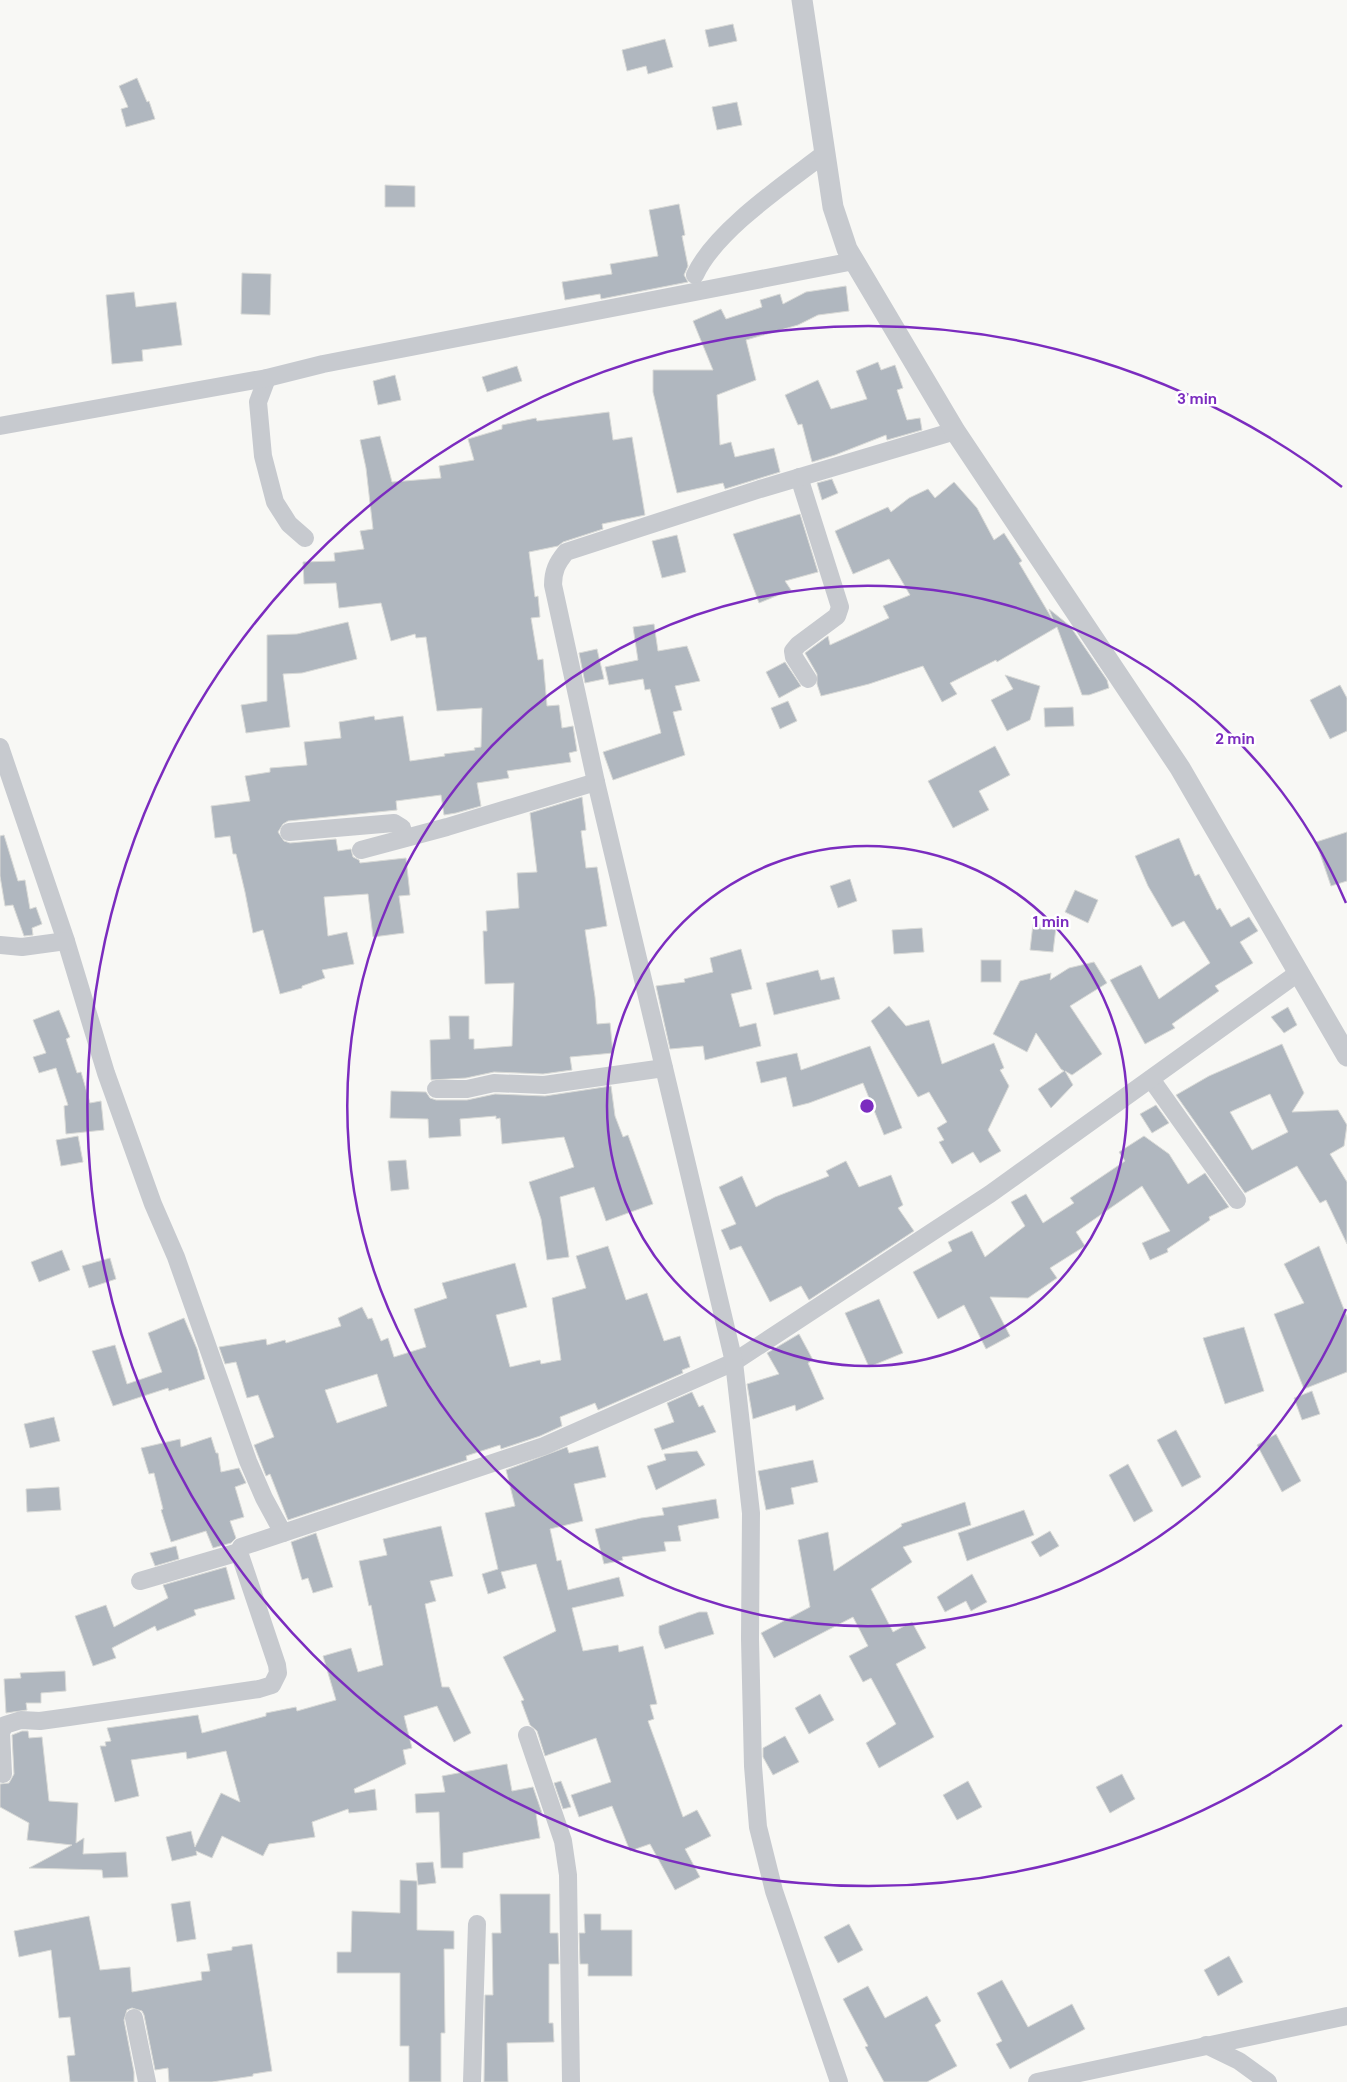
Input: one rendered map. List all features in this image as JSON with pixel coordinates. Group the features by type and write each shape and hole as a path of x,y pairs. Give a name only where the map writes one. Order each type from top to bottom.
{"street":[{"path":"802,0 833,207 847,249 955,431 1180,768 1347,1056"},
{"path":"695,275 721,238 777,190 824,154"},
{"path":"0,426 267,378 323,364 854,261"},
{"path":"267,378 258,402 263,456 275,502 289,524 305,538"},
{"path":"840,2082 774,1891 758,1827 753,1766 750,1638 751,1514 734,1362 596,782 553,585 555,566 566,552 799,477 955,431"},
{"path":"799,477 840,607 837,616 798,645 793,651 794,657 808,679"},
{"path":"0,747 66,941 106,1073 153,1204 176,1257 248,1461 264,1498 283,1533"},
{"path":"361,850 596,782"},
{"path":"289,832 394,823 402,828 404,838"},
{"path":"0,945 22,946 66,941"},
{"path":"140,1581 238,1552 243,1546 544,1446 734,1362 990,1194 1298,973"},
{"path":"436,1090 467,1089 494,1084 544,1085 664,1068"},
{"path":"1150,1079 1237,1200"},
{"path":"3,1774 1,1732 5,1725 12,1722 40,1721 259,1689 272,1685 278,1673 277,1665 238,1552"},
{"path":"527,1735 563,1841 568,1875 571,2082"},
{"path":"472,2082 477,1924"},
{"path":"1037,2082 1347,2016"},
{"path":"134,2018 147,2082"},
{"path":"1206,2045 1239,2061 1265,2081"}],"building":[{"path":"733,24 737,41 709,47 705,30"},
{"path":"665,39 673,67 648,74 646,66 627,71 622,50"},
{"path":"137,78 147,102 149,101 155,119 126,127 121,109 128,107 119,86"},
{"path":"737,102 742,125 717,130 712,107"},
{"path":"385,185 415,186 415,207 385,207"},
{"path":"679,204 685,235 682,236 688,266 684,275 688,282 601,299 600,294 565,300 562,282 612,274 610,264 658,256 649,210"},
{"path":"242,273 271,274 270,315 241,314"},
{"path":"846,286 849,311 818,315 798,325 746,340 756,380 717,395 720,445 731,442 735,457 774,448 780,472 725,489 723,483 677,493 653,392 653,370 713,370 693,321 721,309 726,319 762,307 760,300 780,294 783,304 806,292"},
{"path":"134,292 136,307 176,302 182,345 142,350 143,361 112,364 106,295"},
{"path":"878,362 881,370 895,365 903,388 897,390 907,420 920,418 922,430 887,440 886,435 812,462 802,424 798,425 785,395 818,380 831,409 867,399 856,371"},
{"path":"517,366 522,381 487,392 482,377"},
{"path":"395,375 401,400 378,405 373,381"},
{"path":"609,412 613,440 632,437 645,515 602,524 603,529 563,542 558,546 529,552 535,597 538,596 540,617 531,618 538,660 543,659 547,706 559,705 562,728 573,726 577,751 569,753 571,762 507,771 509,778 477,783 481,806 456,813 444,815 441,795 396,801 397,810 288,821 283,824 278,832 284,841 290,843 336,839 338,851 351,849 353,857 359,860 360,863 406,858 410,895 399,896 404,933 373,937 368,894 324,897 328,936 347,932 354,964 322,970 325,978 302,986 302,988 280,994 263,930 253,933 236,854 233,854 230,836 215,838 211,806 250,801 245,776 270,772 270,768 307,765 304,742 341,738 339,722 374,716 375,720 403,716 410,761 445,756 444,754 475,750 474,748 481,747 482,708 437,711 426,637 416,638 415,634 391,641 381,603 339,608 336,583 304,584 303,562 335,561 334,553 364,549 360,531 373,529 366,468 360,440 380,436 392,482 441,478 439,466 474,460 468,439 502,429 502,425 536,418 537,421"},
{"path":"832,479 838,493 822,500 817,483"},
{"path":"954,482 977,508 994,540 1004,533 1022,561 1019,563 1054,622 1049,609 1070,626 1107,680 1109,688 1089,695 1082,695 1057,627 997,662 996,660 950,683 957,694 942,702 923,666 869,684 821,696 817,684 817,674 805,653 828,636 830,645 889,618 883,606 910,595 889,559 853,574 835,531 888,507 891,512 909,498 928,489 935,498"},
{"path":"800,514 818,572 785,581 791,590 759,603 733,534"},
{"path":"677,535 686,572 662,578 652,541"},
{"path":"348,622 357,659 302,673 283,674 290,727 246,733 241,705 267,701 267,635 297,634"},
{"path":"654,624 658,651 687,646 700,681 675,686 682,710 673,712 685,755 613,780 603,752 661,733 650,689 645,690 643,679 609,685 605,667 638,660 633,627"},
{"path":"597,649 604,679 585,683 579,653"},
{"path":"785,662 801,686 779,698 766,672"},
{"path":"1005,675 1040,686 1030,720 1007,731 991,700 1013,689"},
{"path":"1340,685 1347,698 1347,731 1330,739 1310,700"},
{"path":"788,701 797,721 780,729 771,708"},
{"path":"1073,707 1074,726 1045,727 1044,708"},
{"path":"995,746 1010,775 979,791 989,810 953,828 928,781"},
{"path":"582,797 586,830 581,831 586,868 597,867 607,926 585,930 597,1024 610,1023 613,1053 570,1057 572,1070 543,1074 494,1072 466,1078 431,1080 430,1040 450,1039 449,1016 469,1016 469,1039 474,1039 474,1049 512,1046 514,983 485,984 483,931 487,931 486,911 519,908 517,873 537,872 530,813"},
{"path":"1347,832 1347,881 1331,886 1316,842"},
{"path":"4,835 18,881 25,880 30,909 36,907 42,924 32,928 33,935 24,936 13,905 5,906 0,876 0,836"},
{"path":"1179,838 1195,876 1199,874 1217,910 1220,908 1231,927 1249,917 1258,931 1240,942 1253,963 1215,986 1219,991 1172,1024 1175,1028 1145,1044 1110,980 1141,965 1159,999 1210,963 1184,921 1172,927 1148,886 1135,856"},
{"path":"850,879 857,901 838,908 830,886"},
{"path":"1075,890 1098,900 1088,923 1065,912"},
{"path":"1033,924 1056,927 1053,952 1030,950"},
{"path":"922,928 924,952 894,954 892,930"},
{"path":"741,949 752,989 731,994 740,1027 756,1023 761,1046 705,1060 703,1046 670,1049 656,986 685,982 684,979 713,972 710,958"},
{"path":"981,960 1001,960 1001,982 981,982"},
{"path":"1094,962 1107,983 1070,1006 1102,1054 1072,1075 1065,1071 1073,1085 1051,1108 1038,1089 1064,1071 1036,1033 1027,1052 993,1034 1020,981 1051,973 1050,980 1069,968"},
{"path":"818,970 821,980 834,977 840,999 774,1015 766,983"},
{"path":"889,1006 906,1026 929,1020 942,1064 994,1043 1004,1068 1000,1070 1009,1086 988,1130 1001,1151 980,1163 973,1152 952,1164 939,1142 944,1140 937,1128 947,1122 929,1092 918,1097 871,1021"},
{"path":"1288,1007 1297,1025 1284,1033 1271,1017"},
{"path":"59,1010 70,1037 66,1039 77,1073 81,1072 90,1103 101,1101 104,1130 66,1134 64,1106 68,1105 56,1068 39,1073 33,1057 46,1053 33,1020"},
{"path":"1282,1044 1304,1093 1292,1112 1338,1110 1347,1125 1344,1146 1330,1154 1347,1182 1347,1244 1326,1200 1320,1203 1297,1166 1245,1193 1176,1095 1209,1076","holes":["1270,1094 1288,1132 1252,1150 1230,1112"]},
{"path":"870,1046 902,1128 884,1135 863,1083 793,1107 786,1077 761,1083 756,1062 797,1053 801,1070"},
{"path":"611,1086 615,1116 623,1137 628,1135 653,1204 606,1221 594,1187 560,1197 569,1257 547,1260 541,1219 529,1182 574,1167 564,1137 502,1144 500,1118 496,1119 496,1116 460,1119 461,1136 429,1138 428,1119 390,1118 391,1091 426,1092 430,1098 436,1100 467,1100 495,1094 545,1096"},
{"path":"1156,1105 1169,1123 1152,1133 1140,1114"},
{"path":"78,1136 83,1162 61,1166 56,1140"},
{"path":"1144,1136 1169,1154 1188,1184 1205,1173 1229,1207 1209,1217 1210,1220 1167,1249 1168,1252 1150,1260 1142,1243 1170,1231 1142,1186 1076,1232 1085,1246 1050,1268 1057,1278 1028,1298 990,1297 1010,1336 986,1349 964,1305 938,1319 913,1272 952,1251 948,1242 972,1231 985,1257 1025,1226 1011,1202 1026,1194 1043,1223 1074,1203 1070,1198 1125,1161 1119,1152"},
{"path":"406,1160 409,1189 391,1191 388,1161"},
{"path":"846,1161 859,1187 891,1175 903,1205 898,1208 914,1231 809,1300 801,1286 770,1302 741,1246 730,1250 721,1230 736,1224 719,1187 742,1176 756,1207 775,1197 829,1176 826,1171"},
{"path":"608,1246 626,1300 647,1293 664,1341 680,1336 690,1367 682,1370 683,1373 598,1410 595,1403 560,1417 562,1426 540,1436 501,1449 500,1445 466,1456 467,1460 288,1520 270,1474 266,1476 254,1445 274,1437 258,1395 247,1398 236,1362 225,1364 219,1347 266,1339 267,1345 285,1340 286,1343 341,1326 338,1318 362,1307 368,1319 372,1318 381,1341 388,1338 394,1357 426,1347 414,1309 447,1298 442,1283 515,1263 527,1307 496,1315 510,1367 540,1360 541,1364 561,1360 552,1298 586,1288 576,1256","holes":["377,1374 387,1406 337,1423 325,1390"]},
{"path":"1319,1246 1347,1317 1347,1372 1304,1389 1274,1314 1304,1303 1284,1264"},
{"path":"62,1250 70,1270 39,1282 31,1262"},
{"path":"110,1258 116,1279 89,1288 82,1266"},
{"path":"879,1299 903,1353 869,1367 845,1313"},
{"path":"184,1318 197,1349 205,1379 169,1391 168,1388 113,1406 92,1351 115,1345 127,1384 162,1372 148,1333"},
{"path":"1244,1327 1264,1391 1225,1404 1203,1338"},
{"path":"799,1334 813,1360 808,1363 824,1399 796,1411 795,1405 753,1419 747,1384 779,1374 767,1353"},
{"path":"1312,1391 1320,1414 1302,1420 1294,1398"},
{"path":"692,1392 699,1407 703,1405 716,1432 662,1450 654,1429 674,1422 667,1403"},
{"path":"54,1417 60,1441 30,1448 24,1424"},
{"path":"1176,1430 1201,1477 1182,1487 1157,1440"},
{"path":"1276,1434 1301,1481 1282,1492 1257,1445"},
{"path":"211,1437 216,1453 218,1453 221,1472 239,1468 246,1483 235,1487 244,1517 230,1521 236,1538 231,1543 213,1548 206,1531 171,1542 161,1510 163,1509 154,1473 149,1474 141,1448 180,1439 181,1447"},
{"path":"598,1446 606,1477 574,1484 583,1521 550,1529 557,1561 561,1560 568,1590 619,1577 624,1596 572,1608 583,1651 618,1645 619,1652 643,1646 657,1704 650,1705 654,1719 648,1721 683,1817 697,1810 711,1836 685,1849 700,1877 675,1890 650,1844 630,1851 612,1806 579,1817 571,1795 611,1782 596,1738 545,1756 537,1731 530,1725 521,1701 524,1700 503,1657 556,1631 536,1564 501,1572 506,1588 488,1594 482,1574 498,1569 485,1513 515,1506 506,1470 567,1447 569,1453"},
{"path":"697,1451 705,1465 656,1490 647,1466 666,1460 664,1454"},
{"path":"813,1460 818,1482 791,1488 794,1504 766,1510 758,1471"},
{"path":"1128,1464 1153,1511 1134,1522 1109,1475"},
{"path":"59,1487 61,1510 27,1512 26,1489"},
{"path":"716,1499 719,1518 678,1526 681,1541 664,1542 666,1551 622,1557 623,1560 604,1564 595,1529 641,1518 664,1515 662,1508"},
{"path":"965,1502 971,1525 903,1547 912,1562 871,1589 893,1632 912,1622 926,1648 896,1664 934,1737 879,1768 866,1743 896,1724 871,1678 863,1682 849,1656 868,1646 853,1617 774,1658 761,1633 810,1607 798,1540 828,1532 834,1571 902,1526 901,1524"},
{"path":"1024,1510 1034,1535 967,1561 958,1533"},
{"path":"441,1526 453,1576 430,1581 436,1601 425,1604 442,1687 449,1687 471,1733 454,1742 437,1706 404,1716 412,1748 403,1750 406,1764 354,1789 355,1793 375,1789 377,1810 349,1813 348,1809 312,1822 315,1837 269,1844 263,1856 222,1836 212,1858 196,1851 197,1855 172,1861 166,1837 191,1831 195,1847 221,1793 240,1802 226,1751 187,1759 186,1752 131,1760 139,1796 115,1802 100,1746 106,1746 105,1742 111,1741 107,1728 198,1715 202,1733 266,1716 266,1713 296,1707 297,1711 336,1700 323,1656 351,1648 358,1672 383,1665 371,1605 369,1606 359,1561 387,1555 383,1539"},
{"path":"1050,1531 1059,1546 1040,1557 1031,1542"},
{"path":"316,1533 333,1587 313,1593 308,1578 302,1580 291,1542"},
{"path":"176,1546 179,1559 155,1566 150,1553"},
{"path":"226,1567 235,1599 194,1610 196,1615 157,1631 155,1626 112,1648 116,1658 93,1666 75,1616 106,1605 114,1627 168,1598 163,1585"},
{"path":"972,1574 987,1602 971,1611 966,1601 945,1612 937,1597"},
{"path":"699,1612 707,1612 714,1634 665,1649 659,1633 659,1626"},
{"path":"65,1671 66,1691 41,1693 41,1703 26,1703 27,1710 6,1713 4,1679 21,1678 20,1673"},
{"path":"820,1694 834,1720 809,1734 795,1708"},
{"path":"28,1731 29,1738 42,1737 49,1801 78,1803 76,1843 84,1838 83,1854 126,1852 128,1877 103,1878 102,1870 29,1868 72,1845 27,1840 29,1823 0,1807 0,1784 9,1783 14,1774 12,1735"},
{"path":"785,1736 799,1762 773,1775 763,1757 763,1748"},
{"path":"507,1764 512,1791 533,1787 542,1813 536,1814 540,1838 463,1853 463,1868 441,1868 439,1812 416,1813 415,1794 445,1792 442,1776"},
{"path":"1122,1774 1135,1799 1110,1813 1096,1787"},
{"path":"561,1781 571,1807 563,1809 554,1783"},
{"path":"968,1781 982,1807 957,1820 943,1795"},
{"path":"433,1862 436,1883 418,1885 416,1863"},
{"path":"400,1880 417,1881 417,1930 454,1931 454,1949 444,1949 445,2033 441,2033 441,2082 409,2082 409,2046 400,2046 400,1973 337,1973 337,1952 351,1952 352,1911 400,1913"},
{"path":"500,1894 550,1894 550,1933 558,1933 559,1964 549,1964 549,2023 553,2023 554,2042 507,2043 508,2082 484,2082 485,1995 493,1995 492,1933 501,1933"},
{"path":"190,1901 196,1939 177,1942 171,1904"},
{"path":"584,1914 601,1914 601,1930 632,1930 632,1976 588,1976 588,1964 580,1964 579,1933 585,1933"},
{"path":"89,1916 100,1970 130,1967 132,1992 202,1980 201,1972 210,1971 207,1954 232,1950 232,1947 252,1944 272,2071 212,2082 169,2082 168,2068 155,2070 142,2011 132,2008 127,2010 124,2020 134,2072 134,2082 70,2082 67,2056 75,2055 70,2017 59,2018 51,1950 19,1957 14,1931"},
{"path":"849,1924 863,1950 838,1963 824,1937"},
{"path":"1229,1956 1243,1982 1218,1996 1204,1970"},
{"path":"1002,1980 1028,2027 1072,2004 1085,2029 1010,2069 996,2044 1002,2041 977,1993"},
{"path":"868,1986 885,2018 927,1996 941,2021 935,2025 957,2066 927,2082 884,2082 865,2047 868,2046 843,1999"}]}
